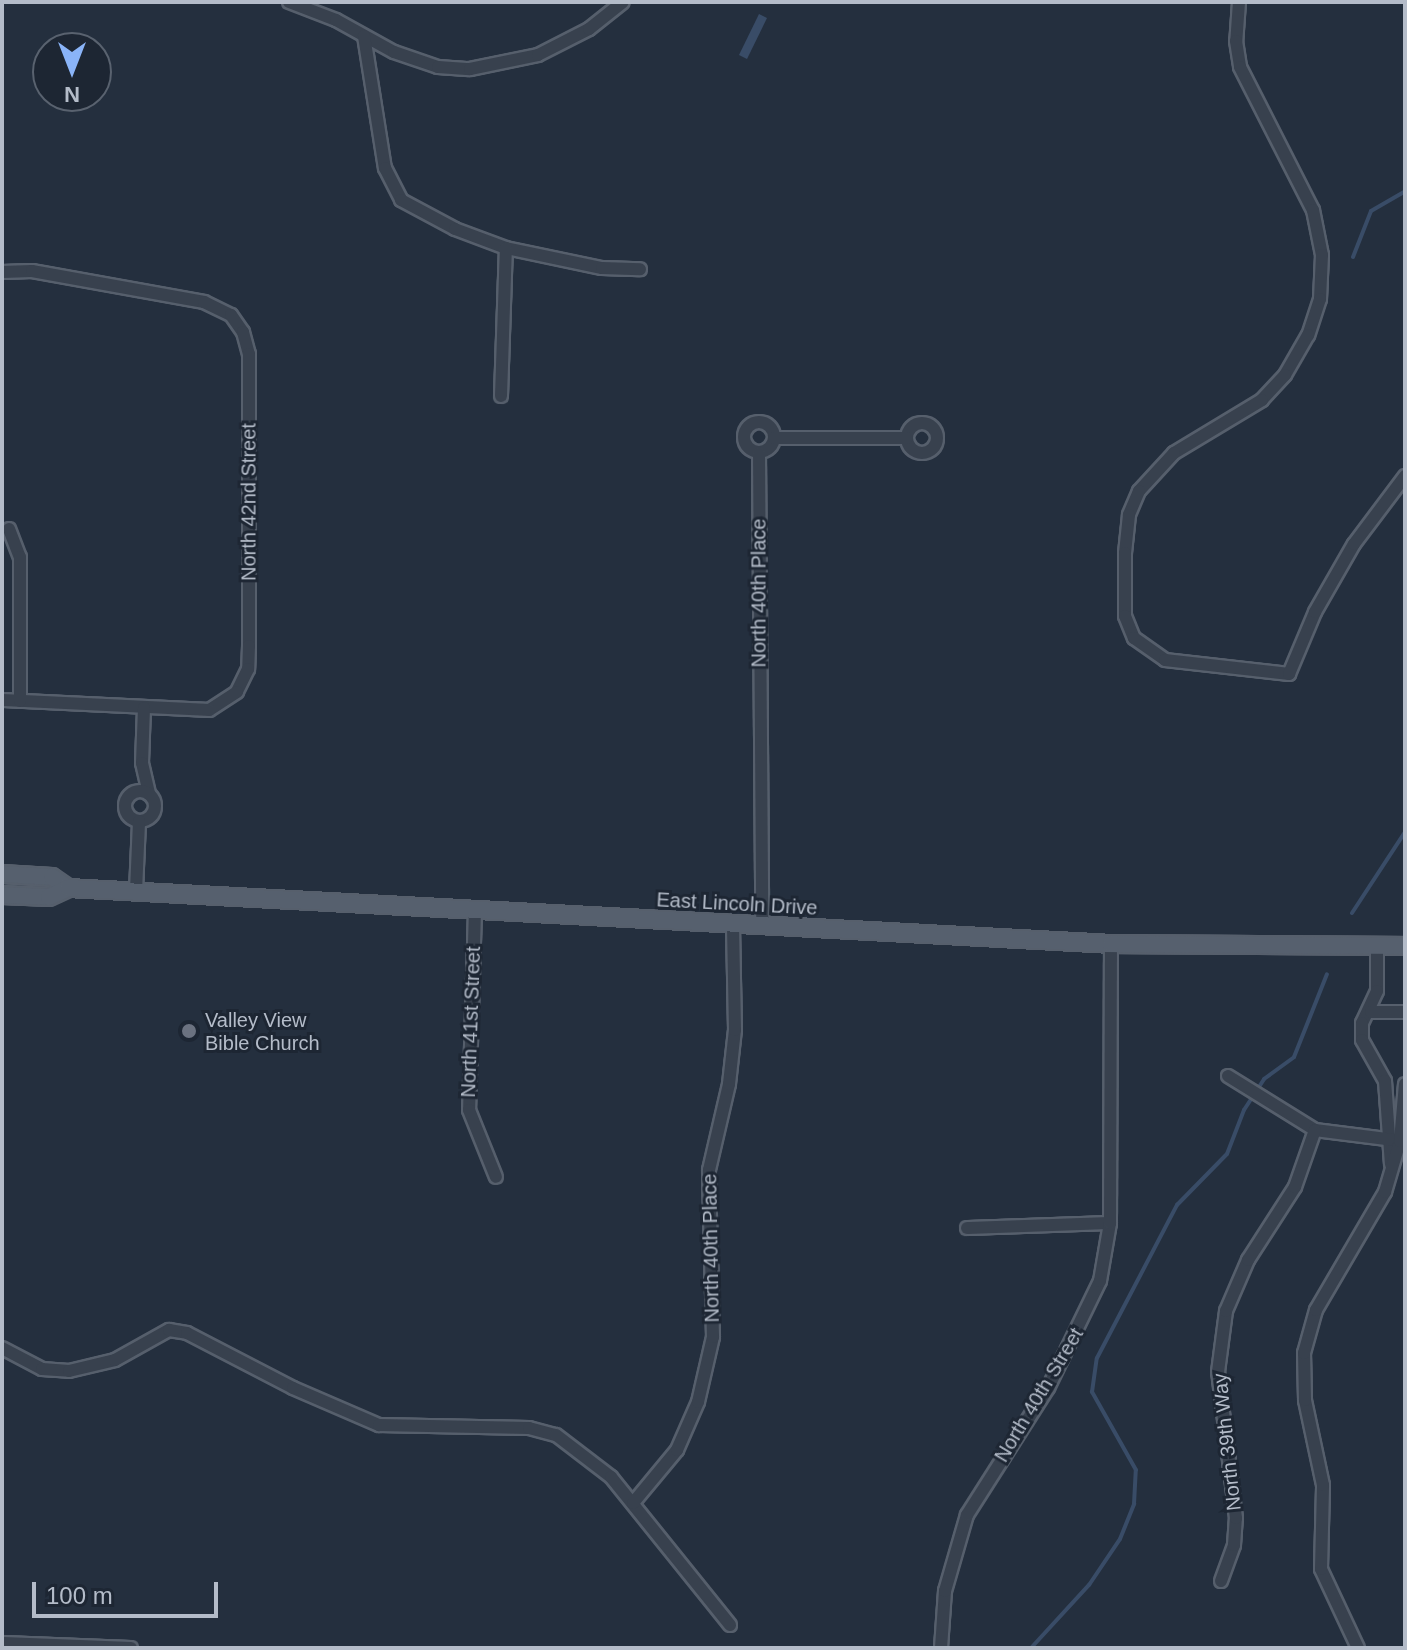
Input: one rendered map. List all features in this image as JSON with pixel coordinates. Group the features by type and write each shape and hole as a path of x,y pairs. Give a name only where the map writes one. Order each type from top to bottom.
{"main road":[{"name":"East Lincoln Drive","path":"2,874 52,877 68,888"},
{"name":"East Lincoln Drive","path":"2,895 49,897 68,888 1111,944 1405,946"}],"street":[{"path":"289,2 438,67 491,67 538,55 569,40 623,2"},
{"path":"1239,2 1236,41 1240,67 1313,210 1322,255 1320,299 1308,335 1285,375 1262,400 1174,453 1139,491 1128,528 1125,616 1134,638 1165,660 1289,674 1315,612 1354,544 1405,476"},
{"path":"364,36 389,185 416,210 506,248 602,268 640,269"},
{"path":"501,396 506,248"},
{"name":"North 42nd Street","path":"2,272 32,271 204,302 231,315 243,332 249,354 248,669 237,692 209,710 144,708"},
{"path":"763,423 774,438 771,447 759,453 744,441 749,426 763,423"},
{"path":"774,438 907,438"},
{"name":"North 40th Place","path":"759,453 762,926"},
{"path":"9,529 20,557 20,701"},
{"path":"2,700 144,708 142,763 154,812 139,821"},
{"path":"139,821 126,812 142,763"},
{"path":"132,793 149,794"},
{"path":"136,891 139,821"},
{"name":"North 41st Street","path":"475,910 469,1110 496,1177"},
{"name":"North 40th Place","path":"633,1503 677,1450 698,1402 713,1337 709,1170 729,1084 735,1030 733,925"},
{"name":"North 40th Street","path":"941,1648 945,1591 967,1515 1086,1317 1100,1281 1110,1223 1111,944"},
{"path":"1377,946 1377,991 1371,1012 1362,1023 1362,1040 1385,1081 1398,1141"},
{"path":"1371,1012 1405,1012"},
{"path":"1228,1076 1315,1130 1398,1141"},
{"path":"1358,1648 1321,1569 1323,1485 1303,1365 1316,1310 1377,1212 1398,1141 1405,1084"},
{"name":"North 39th Way","path":"1221,1581 1234,1545 1236,1518 1218,1372 1226,1311 1248,1260 1295,1187 1315,1130"},
{"path":"967,1228 1110,1223"},
{"path":"2,1348 42,1369 69,1371 115,1360 169,1330 187,1333 293,1388 379,1425 529,1428 556,1435 611,1477 730,1625"},
{"path":"2,1643 131,1648"}],"water":[{"path":"759,14 767,18 747,59 739,55"}],"waterway":[{"path":"1353,257 1371,211 1405,191"},
{"path":"1352,913 1405,832"},
{"path":"1031,1648 1089,1585 1120,1539 1134,1504 1136,1470 1092,1392 1097,1358 1177,1205 1227,1154 1244,1110 1264,1079 1294,1057 1327,974"}],"place":[{"name":"Valley View Bible Church","path":"189,1031"}]}
